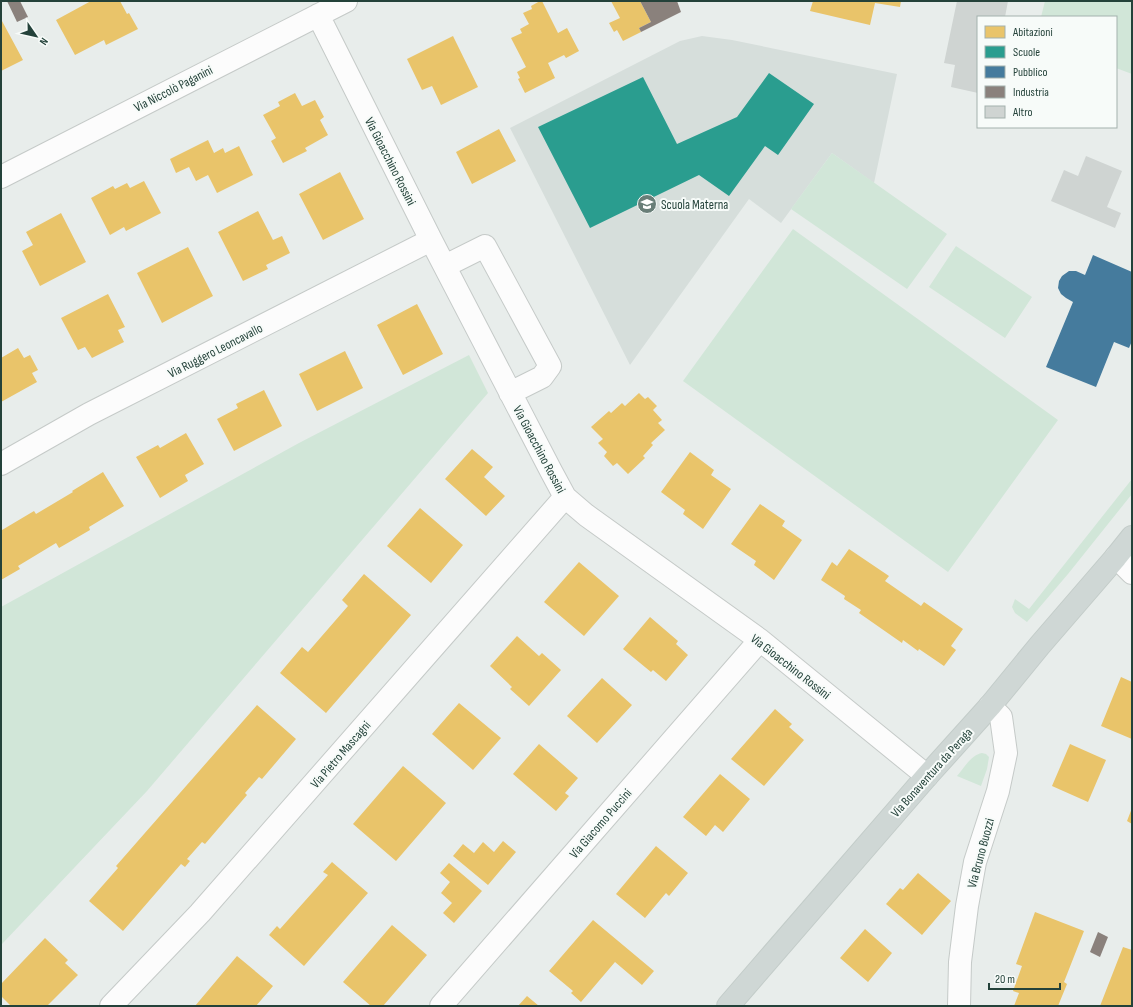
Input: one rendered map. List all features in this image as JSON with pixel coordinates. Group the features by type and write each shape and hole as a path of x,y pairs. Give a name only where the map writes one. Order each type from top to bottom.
{"main road":[{"name":"Via Bonaventura da Peraga","path":"728,1006 926,776 990,706 1132,537"}],"street":[{"name":"Via Niccolò Paganini","path":"1,177 346,1"},
{"name":"Via Gioacchino Rossini","path":"318,15 431,240 565,497 586,515 760,640 926,776"},
{"name":"Via Ruggero Leoncavallo","path":"1,464 89,414 431,240"},
{"path":"445,266 486,246 550,366 542,377 510,393"},
{"name":"Via Pietro Mascagni","path":"111,1006 210,901 565,497"},
{"path":"1116,557 1132,572"},
{"name":"Via Giacomo Puccini","path":"441,1006 760,640"},
{"name":"Via Bruno Buozzi","path":"959,1006 960,962 967,906 975,862 998,791 1006,753 1000,717 990,706"}],"shaded area":[{"name":"Scuola Materna","path":"702,36 732,40 897,74 874,183 832,153 781,223 749,199 630,365 510,128 680,41"}],"green space":[{"path":"1045,1 1132,1 1132,74 1117,68 1117,16 1041,16"},
{"path":"832,153 947,234 907,289 791,209"},
{"path":"793,229 1058,420 948,572 683,381"},
{"path":"956,246 1032,297 1005,338 929,287"},
{"path":"469,355 488,393 147,791 2,944 1,607 299,443"},
{"path":"1132,479 1132,494 1068,574 1027,622 1015,613 1012,607 1015,599 1029,609"},
{"path":"982,753 989,757 987,769 981,786 957,776 974,756"}],"building: Abitazioni":[{"path":"91,1 120,1 138,29 106,45 104,40 75,55 56,20"},
{"path":"542,1 558,33 567,28 579,51 566,58 564,55 548,63 555,78 525,93 518,79 520,78 517,72 526,67 511,38 522,33 520,29 529,24 523,13 532,9 531,6"},
{"path":"611,1 640,1 651,22 639,28 641,32 623,41 617,30 614,32 609,23 620,18"},
{"path":"813,1 901,1 900,7 875,3 870,25 810,11"},
{"path":"1,21 23,60 1,71"},
{"path":"453,36 478,87 441,105 432,86 422,90 407,59"},
{"path":"295,93 302,106 315,100 324,117 320,120 328,135 305,148 307,151 283,163 271,141 276,138 263,115 280,106 278,102"},
{"path":"499,129 516,161 472,184 456,152"},
{"path":"208,140 214,153 223,148 225,153 239,146 253,175 217,193 208,175 196,181 189,167 176,173 170,159"},
{"path":"340,172 364,219 323,240 299,194"},
{"path":"144,181 161,213 126,231 124,227 110,235 91,198 113,186 115,189 127,183 130,188"},
{"path":"258,211 273,240 282,236 290,253 266,265 268,269 243,281 218,232"},
{"path":"61,213 86,262 40,286 22,251 33,245 26,232"},
{"path":"188,247 213,296 162,323 137,273"},
{"path":"108,294 125,327 118,330 124,342 92,358 85,347 78,350 61,318"},
{"path":"417,304 443,354 403,375 377,325"},
{"path":"18,348 24,358 30,355 38,370 32,373 37,382 1,402 1,358"},
{"path":"345,351 363,388 317,411 299,374"},
{"path":"264,390 282,426 234,451 217,419 238,408 236,404"},
{"path":"639,393 645,399 648,397 657,406 653,410 662,420 658,423 665,430 651,443 653,445 643,456 645,458 628,474 617,463 613,466 604,456 607,452 598,443 603,439 591,427 609,411 611,413 622,403 625,406"},
{"path":"186,433 204,464 185,475 188,481 160,498 136,457 158,445 160,448"},
{"path":"472,449 493,467 484,477 505,496 486,516 445,479"},
{"path":"690,452 714,470 711,475 731,489 703,529 683,514 685,510 661,492"},
{"path":"103,472 124,506 89,527 90,530 59,548 56,543 18,566 20,569 1,580 2,530 34,511 36,514"},
{"path":"760,504 785,521 782,526 802,540 774,580 754,565 756,561 731,544"},
{"path":"420,508 463,545 431,583 387,546"},
{"path":"849,549 889,576 885,581 921,606 924,602 963,629 951,646 956,650 944,666 919,649 918,651 903,640 902,643 859,613 861,610 844,599 845,596 821,580 832,562 837,566"},
{"path":"579,562 619,596 584,636 544,602"},
{"path":"364,574 411,615 326,713 280,673 302,647 308,652 348,606 342,600"},
{"path":"650,617 678,641 676,644 688,655 666,681 653,670 651,672 623,649"},
{"path":"517,636 539,656 542,653 561,670 529,706 510,689 512,687 490,666"},
{"path":"1121,677 1132,682 1132,739 1101,726"},
{"path":"602,678 632,705 597,743 567,716"},
{"path":"459,703 501,738 473,770 432,734"},
{"path":"257,705 296,739 262,779 259,777 245,793 247,795 205,844 202,842 187,859 190,861 185,867 181,864 123,931 89,901 118,868 116,866"},
{"path":"775,709 792,724 789,727 804,740 764,786 731,759"},
{"path":"539,744 578,778 565,793 569,796 556,811 513,774"},
{"path":"1070,744 1106,760 1088,802 1052,786"},
{"path":"403,766 446,803 396,861 353,824"},
{"path":"720,774 750,799 723,832 715,825 706,836 683,817"},
{"path":"1132,808 1132,824 1127,821"},
{"path":"503,841 516,852 488,885 453,856 463,844 474,853 483,842 494,852"},
{"path":"656,846 688,873 669,896 666,893 645,918 616,894"},
{"path":"332,862 368,893 304,966 269,935 277,926 280,929 328,875 323,872"},
{"path":"449,863 482,891 454,923 443,913 452,903 441,893 450,882 440,873"},
{"path":"918,873 951,901 922,935 886,904 900,888 903,890"},
{"path":"1035,912 1084,931 1064,982 1067,984 1058,1006 1014,1006 1019,993 1013,991 1022,966 1016,964"},
{"path":"593,920 654,971 642,985 615,962 581,1002 571,993 573,991 549,971"},
{"path":"392,925 427,955 383,1006 371,1006 343,982"},
{"path":"865,929 892,953 868,982 840,958"},
{"path":"45,938 68,960 65,963 78,975 47,1006 11,1006 1,996 1,984"},
{"path":"1123,947 1132,950 1132,1006 1100,1006"},
{"path":"237,956 273,986 256,1006 195,1006"},
{"path":"527,996 539,1006 518,1006"}],"building: Scuole":[{"path":"769,73 814,104 778,155 765,146 729,196 699,175 590,228 538,127 643,77 677,144 737,117"}],"building: Pubblico":[{"path":"1093,255 1132,272 1132,341 1129,348 1114,342 1096,387 1046,367 1073,302 1061,294 1058,288 1059,281 1062,276 1069,271 1076,271 1085,275"}],"building: Industria":[{"path":"7,1 20,1 28,17 17,22"},
{"path":"640,1 677,1 681,12 641,32 639,28 651,22"},
{"path":"1098,932 1108,937 1100,957 1090,952"}],"building: Altro":[{"path":"957,1 1008,1 1005,16 977,16 977,93 951,87 955,65 944,63"},
{"path":"1086,156 1122,171 1107,207 1121,213 1115,228 1051,201 1064,170 1078,176"}],"place":[{"name":"Scuola Materna","path":"647,204"}]}
